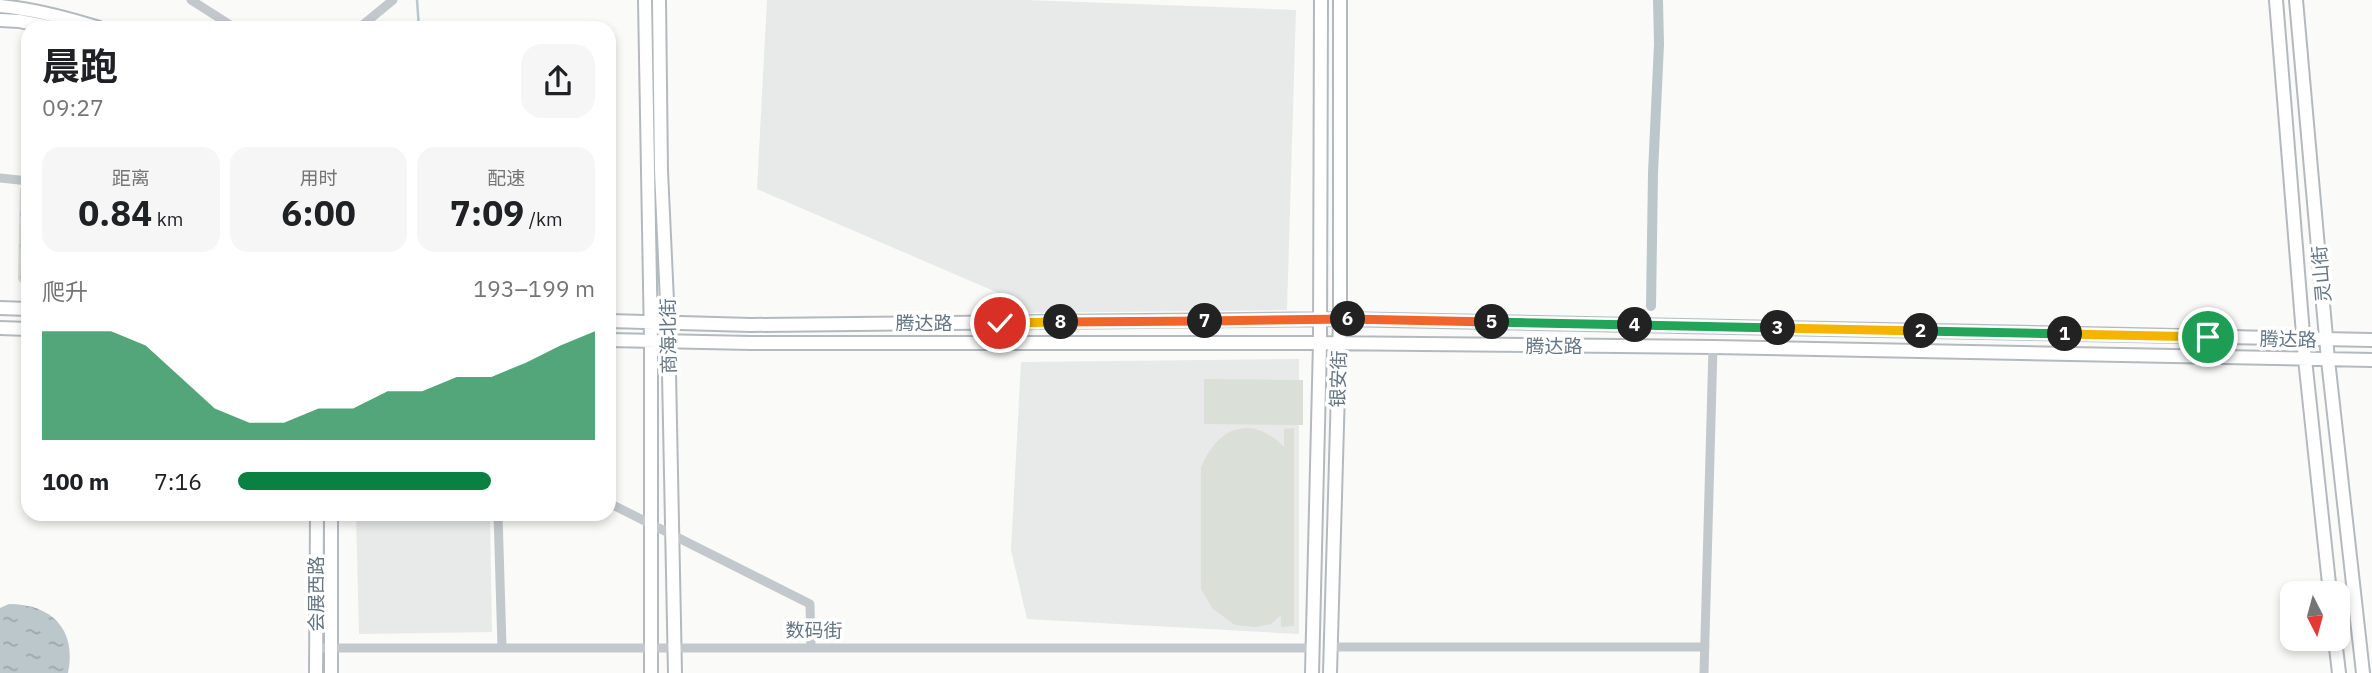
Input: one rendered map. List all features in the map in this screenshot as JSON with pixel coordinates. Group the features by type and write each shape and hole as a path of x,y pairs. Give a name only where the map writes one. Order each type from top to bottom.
{"main road":[{"name":"商海北街","path":"645,0 651,341 651,673"},
{"name":"商海北街","path":"659,0 675,673"},
{"name":"银安街","path":"1312,673 1320,343 1321,0"},
{"name":"银安街","path":"1330,673 1340,319 1340,0"},
{"name":"灵山街","path":"2276,0 2305,359 2329,581"},
{"name":"灵山街","path":"2297,0 2328,360 2363,673"},
{"path":"0,6 43,12 74,21"},
{"path":"0,20 21,21"},
{"path":"0,308 21,309"},
{"name":"腾达路","path":"616,321 751,325 1340,319 2372,340"},
{"path":"0,328 21,329"},
{"name":"腾达路","path":"616,340 1713,347 2372,360"},
{"name":"会展西路","path":"316,673 317,521"},
{"name":"会展西路","path":"331,521 331,673"},
{"path":"2336,651 2339,673"}],"street":[{"path":"191,0 224,21"},
{"path":"368,21 393,0"},
{"path":"0,178 21,180"},
{"path":"1704,673 1713,347"},
{"path":"616,507 810,604 811,647"},
{"path":"498,521 502,648"},
{"path":"1331,647 1705,647"},
{"name":"数码街","path":"316,648 1312,648"}],"shaded area":[{"path":"767,0 1026,0 1296,10 1287,310 1011,313 1010,298 757,189"},
{"path":"1299,359 1299,634 1027,619 1011,550 1021,362"},
{"path":"356,521 490,521 492,632 359,634"}],"green space":[{"path":"20,188 21,283 18,280"},
{"path":"1204,379 1303,380 1303,425 1204,424"},
{"path":"1294,428 1294,626 1281,627 1281,615 1271,624 1255,627 1235,625 1213,609 1201,589 1201,468 1216,443 1236,429 1259,430 1272,436 1284,447 1284,429"}],"water":[{"path":"9,604 37,609 58,622 68,644 68,673 0,673 0,608"}],"waterway":[{"path":"417,0 418,21"},
{"path":"1651,306 1658,0"}],"route":[{"path":"1000,323 1340,319 2208,337"}]}
